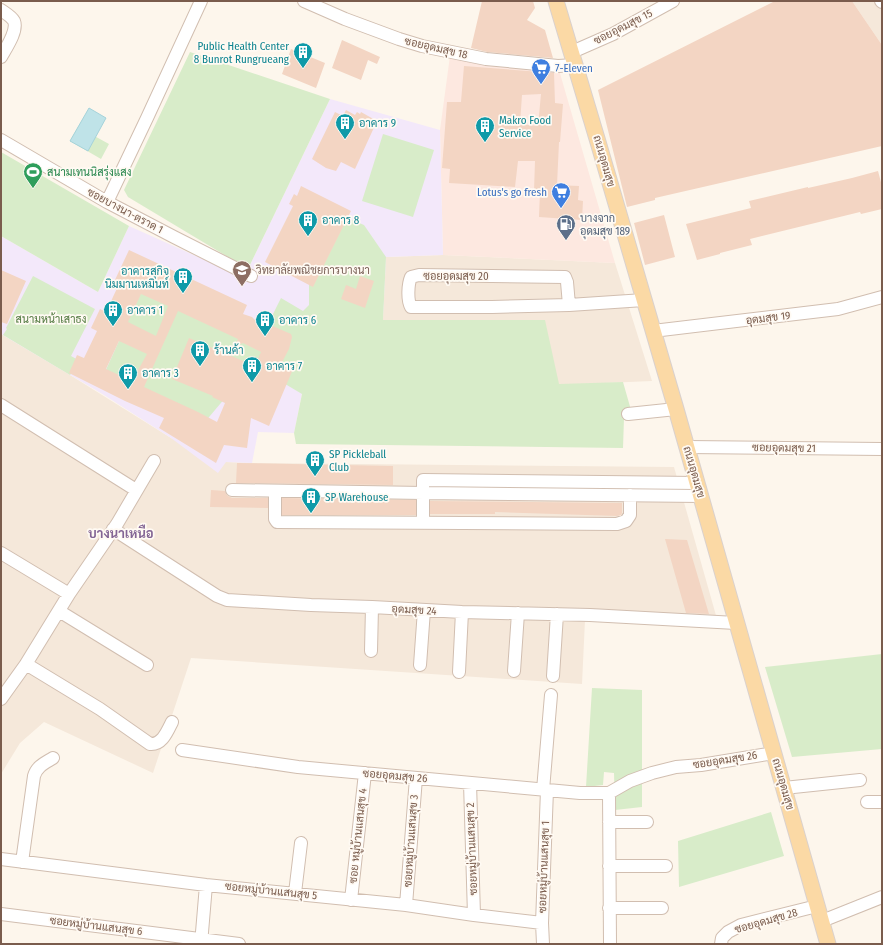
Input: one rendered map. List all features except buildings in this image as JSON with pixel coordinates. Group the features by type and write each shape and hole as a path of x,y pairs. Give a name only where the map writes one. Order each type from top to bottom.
{"main road":[{"name":"ถนนอุดมสุข","path":"556,1 676,409 828,944"}],"street":[{"path":"107,202 201,1"},
{"name":"ซอยอุดมสุข 18","path":"304,1 358,24 422,46 486,59 558,66 573,58"},
{"name":"ซอยอุดมสุข 15","path":"573,58 673,1"},
{"path":"1,10 14,20 15,27 13,36 1,57"},
{"name":"ซอยบางนา-ตราด 1","path":"1,140 107,202 251,276"},
{"name":"ซอยอุดมสุข 20","path":"569,305 567,282 565,277 419,275 411,277 409,281 408,301 411,307 415,308 569,305 644,300"},
{"name":"อุดมสุข 19","path":"653,331 838,309 882,298"},
{"path":"1,405 136,490"},
{"path":"628,414 676,409"},
{"name":"ซอยอุดมสุข 21","path":"686,447 882,449"},
{"path":"1,699 26,664 69,594 117,524 154,461"},
{"path":"423,523 423,480 637,482 699,489"},
{"path":"274,491 275,519 277,522 617,524 626,521 630,515 633,495 637,482"},
{"path":"232,490 633,495 699,489"},
{"name":"อุดมสุข 24","path":"113,529 217,596 227,600 462,612 557,614 736,623"},
{"path":"1,553 69,594"},
{"path":"371,651 372,607"},
{"path":"420,665 424,610"},
{"path":"58,611 147,665"},
{"path":"459,672 462,612"},
{"path":"514,671 518,613"},
{"path":"553,676 557,614"},
{"path":"26,664 100,708 150,744 161,741 166,735 172,722"},
{"name":"ซอยหมู่บ้านแสนสุข 1","path":"543,944 542,922 545,790 551,695"},
{"name":"ซอยอุดมสุข 26","path":"182,750 298,766 580,793 609,793 630,781 676,766 701,765 774,752"},
{"path":"22,862 34,776 39,767 53,758"},
{"name":"ซอย หมู่บ้านแสนสุข 4","path":"351,900 365,773"},
{"name":"ซอยหมู่บ้านแสนสุข 3","path":"406,905 416,778"},
{"path":"784,788 860,780"},
{"name":"ซอยหมู่บ้านแสนสุข 2","path":"470,783 474,915"},
{"path":"609,793 610,944"},
{"path":"867,802 882,802"},
{"path":"609,822 647,822"},
{"path":"295,893 301,843"},
{"name":"ซอยหมู่บ้านแสนสุข 5","path":"1,859 206,885 406,905 474,915 542,922"},
{"path":"609,866 666,866"},
{"path":"201,942 206,885"},
{"path":"822,921 882,897"},
{"name":"ซอยอุดมสุข 28","path":"721,944 722,938 728,932 741,925 817,906"},
{"path":"609,908 662,908"},
{"name":"ซอยหมู่บ้านแสนสุข 6","path":"1,914 201,942 239,944"}],"shaded area":[{"path":"852,1 882,1 882,45"},
{"path":"450,56 559,70 615,263 443,255 440,130"},
{"name":"วิทยาลัยพณิชยการบางนา","path":"330,99 440,130 443,255 386,257 383,316 318,314 294,433 258,432 252,463 226,462 218,473 171,438 104,395 1,334 1,236 98,292 129,226 216,265 248,269"},
{"path":"443,255 615,263 652,381 559,385 383,320 386,257"},
{"path":"1,334 171,438 226,462 674,467 719,626 585,620 582,684 191,658 153,773 44,722 20,743 1,774"}],"green space":[{"path":"190,52 330,99 248,269 128,197 124,190"},
{"path":"78,127 109,144 101,159 70,141"},
{"path":"383,134 434,150 413,217 362,201"},
{"name":"สนามเทนนิสรุ่งแสง","path":"1,152 129,226 98,292 1,236"},
{"path":"339,218 352,220 364,225 386,257 383,320 545,320 559,384 623,382 633,417 624,418 623,448 296,444 294,433 302,394 253,365 204,423 104,374 142,290 259,342 281,298 303,311 309,305 309,280"},
{"name":"สนามหน้าเสาธง","path":"33,276 95,309 71,356 80,361 70,375 3,335"},
{"path":"882,654 882,749 792,757 765,667"},
{"path":"592,688 642,690 642,807 615,810 614,773 604,772 603,785 586,787"},
{"path":"771,812 784,856 679,887 678,841"}],"water":[{"path":"89,108 106,118 88,151 70,141"}],"place":[{"name":"Public Health Center 8 Bunrot Rungrueang","path":"303,69"},
{"name":"7-Eleven","path":"541,85"},
{"name":"อาคาร 9","path":"345,140"},
{"name":"Makro Food Service","path":"485,143"},
{"name":"สนามเทนนิสรุ่งแสง","path":"33,189"},
{"name":"Lotus's go fresh","path":"561,209"},
{"name":"อาคาร 8","path":"308,237"},
{"name":"บางจาก อุดมสุข 189","path":"566,241"},
{"name":"วิทยาลัยพณิชยการบางนา","path":"242,287"},
{"name":"อาคารสุกิจ นิมมานเหมินท์","path":"183,294"},
{"name":"อาคาร 1","path":"113,327"},
{"name":"อาคาร 6","path":"265,337"},
{"name":"ร้านค้า","path":"200,367"},
{"name":"อาคาร 7","path":"252,383"},
{"name":"อาคาร 3","path":"128,390"},
{"name":"SP Pickleball Club","path":"315,477"},
{"name":"SP Warehouse","path":"311,514"}],"district":[{"name":"บางนาเหนือ","path":"121,533"}]}
